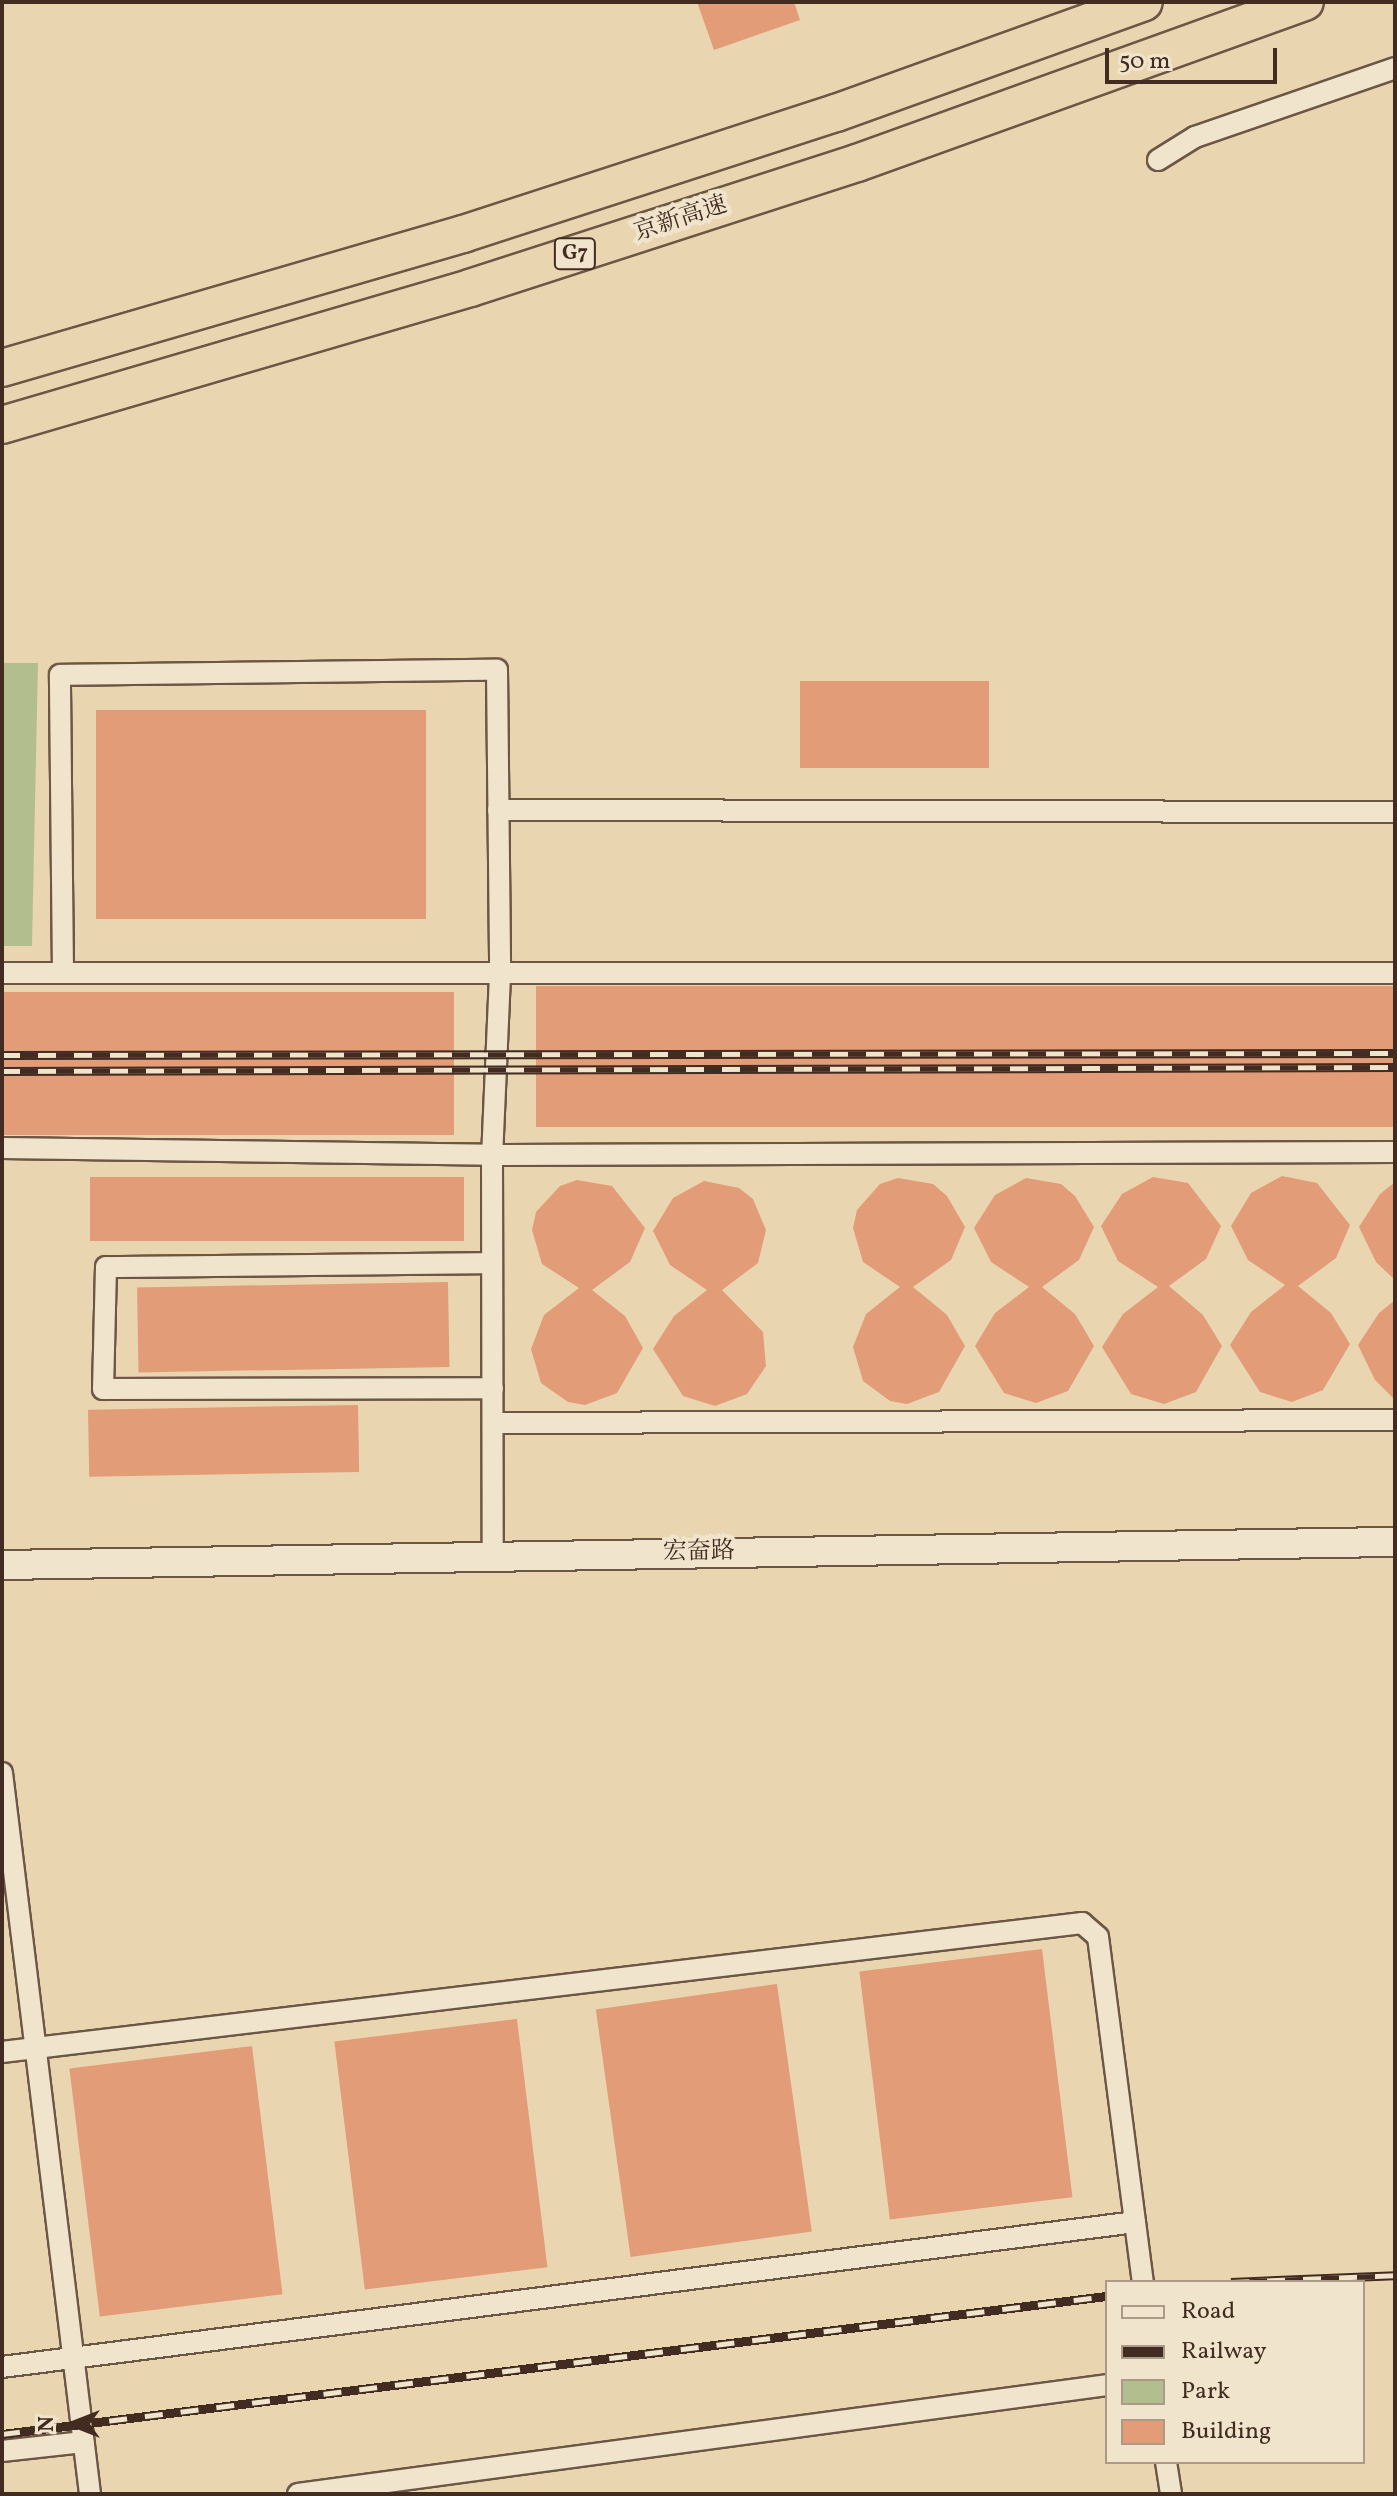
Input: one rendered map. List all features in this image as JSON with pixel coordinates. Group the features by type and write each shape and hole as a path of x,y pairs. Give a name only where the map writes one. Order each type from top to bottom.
{"highway":[{"name":"G7","path":"2,368 463,234 836,113 1144,2"},
{"name":"京新高速","path":"2,425 470,288 857,163 1305,2"}],"street":[{"path":"1158,160 1195,137 1395,68"},
{"path":"63,973 60,675 497,670 500,975 492,1155 493,1557"},
{"path":"498,810 1395,812"},
{"path":"2,973 1395,973"},
{"path":"2,1148 492,1155 1395,1152"},
{"path":"492,1263 106,1267 103,1389 493,1388"},
{"path":"493,1423 1395,1420"},
{"name":"宏奤路","path":"2,1565 1395,1542"},
{"path":"2,1773 90,2494"},
{"path":"2,2052 1082,1923 1098,1937 1143,2280"},
{"path":"2,2367 1135,2222"},
{"path":"298,2494 1105,2385"},
{"path":"2,2451 84,2442"},
{"path":"1166,2464 1171,2494"}],"green space":[{"path":"2,663 38,663 32,946 2,946"}],"building":[{"path":"697,2 794,2 800,20 714,50"},
{"path":"800,681 989,681 989,768 800,768"},
{"path":"96,710 426,710 426,919 96,919"},
{"path":"536,986 1395,986 1395,1127 536,1127"},
{"path":"2,992 454,992 454,1135 2,1135"},
{"path":"1282,1176 1317,1183 1350,1225 1336,1258 1298,1286 1331,1313 1350,1344 1323,1390 1292,1402 1260,1392 1230,1345 1251,1312 1285,1285 1248,1260 1231,1226 1251,1193"},
{"path":"90,1177 464,1177 464,1241 90,1241"},
{"path":"1153,1177 1188,1183 1221,1226 1206,1259 1169,1286 1203,1315 1222,1346 1196,1392 1164,1404 1131,1394 1102,1347 1123,1314 1158,1287 1118,1261 1101,1226 1122,1194"},
{"path":"898,1178 933,1184 947,1196 965,1227 951,1260 913,1287 947,1315 965,1346 939,1392 907,1404 890,1401 863,1381 853,1347 866,1314 900,1287 863,1262 853,1228 857,1210 880,1184"},
{"path":"1026,1178 1061,1184 1075,1196 1094,1227 1079,1260 1042,1287 1075,1314 1094,1346 1068,1391 1036,1403 1004,1393 975,1346 995,1313 1029,1287 991,1262 974,1228 995,1195"},
{"path":"577,1180 612,1186 645,1228 630,1262 592,1290 625,1316 643,1348 617,1393 585,1405 568,1402 541,1383 531,1349 544,1315 579,1288 542,1264 532,1230 536,1212 560,1186"},
{"path":"704,1181 739,1188 753,1199 766,1230 758,1263 722,1290 763,1332 766,1366 747,1394 715,1406 683,1396 653,1349 674,1316 707,1290 670,1265 653,1231 673,1198"},
{"path":"1395,1182 1395,1280 1376,1262 1359,1227 1380,1194"},
{"path":"448,1282 449,1367 139,1372 137,1287"},
{"path":"1395,1300 1395,1400 1375,1380 1358,1345 1379,1313"},
{"path":"358,1405 359,1472 89,1477 88,1410"},
{"path":"1042,1949 1072,2197 890,2220 859,1971"},
{"path":"777,1984 812,2232 631,2257 596,2009"},
{"path":"517,2019 547,2267 365,2290 334,2041"},
{"path":"252,2046 282,2294 100,2317 69,2068"}],"railway":[{"path":"2,1055 1395,1053"},
{"path":"2,1071 1395,1067"},
{"path":"1278,2280 1395,2275"},
{"path":"2,2434 1105,2296"}]}
